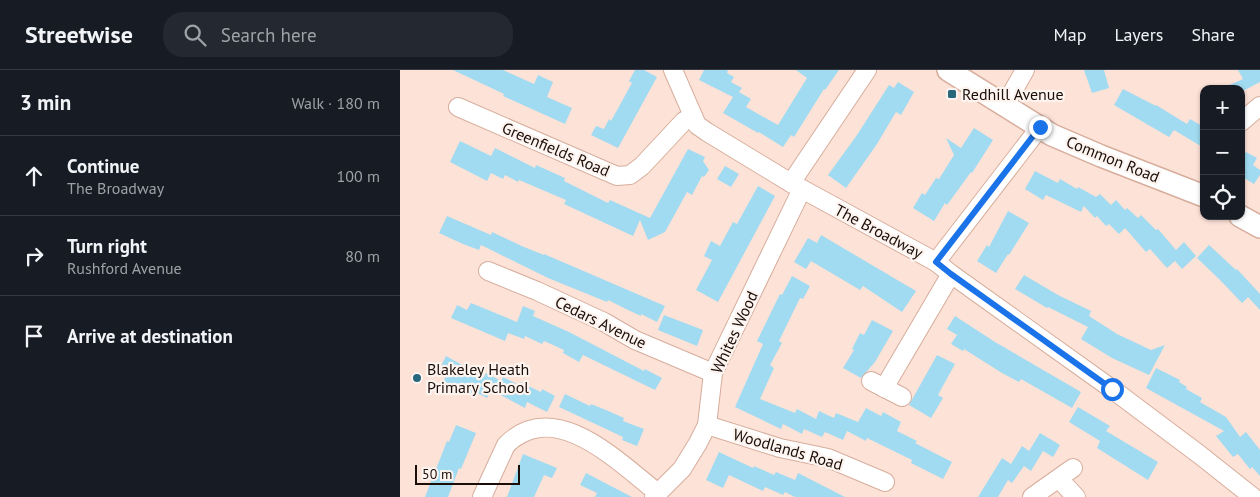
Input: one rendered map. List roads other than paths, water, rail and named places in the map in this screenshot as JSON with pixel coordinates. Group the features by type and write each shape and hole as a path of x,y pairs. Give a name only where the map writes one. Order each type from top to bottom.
{"street":[{"name":"The Broadway","path":"673,70 697,125 796,186 936,262 1200,454 1242,494"},
{"name":"Whites Wood","path":"656,495 682,469 707,425 713,373 796,186 867,70"},
{"name":"Common Road","path":"948,70 1052,135 1101,156 1200,192"},
{"path":"1005,106 1025,70"},
{"path":"1245,119 1260,106"},
{"name":"Greenfields Road","path":"458,107 617,176 630,175 642,166 684,121 693,116"},
{"path":"936,262 1040,127"},
{"path":"1245,219 1260,227"},
{"name":"Cedars Avenue","path":"488,271 604,322 635,340 713,373"},
{"path":"902,397 877,384 951,274"},
{"name":"Woodlands Road","path":"707,425 780,448 870,466 884,482"},
{"path":"482,497 506,445 512,438 520,433 534,429 552,428 578,435 608,451 656,495"},
{"path":"1032,497 1073,468"},
{"path":"1059,479 1076,497"}],"place":[{"name":"Redhill Avenue","path":"952,94"},
{"name":"Blakeley Heath Primary School","path":"417,378"}]}
